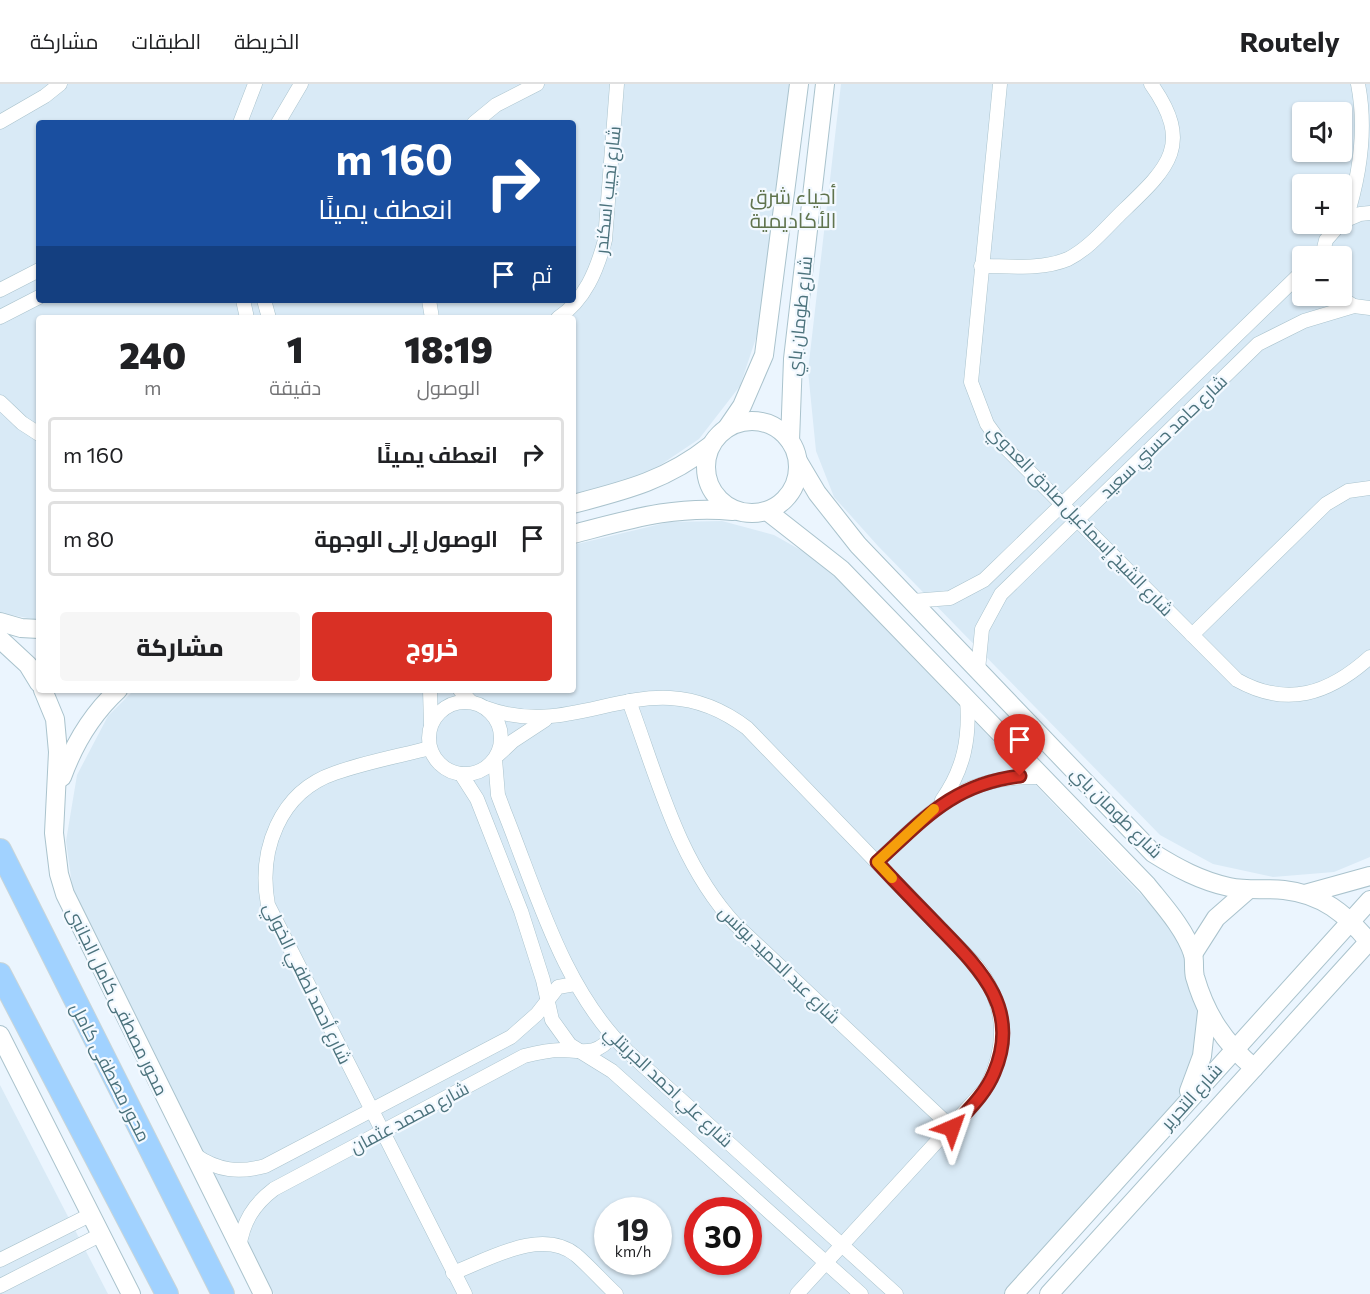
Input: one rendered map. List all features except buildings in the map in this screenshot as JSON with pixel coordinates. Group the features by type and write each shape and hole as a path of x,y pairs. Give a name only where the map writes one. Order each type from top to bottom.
{"main road":[{"name":"محور مصطفى كامل","path":"0,850 223,1294"},
{"path":"0,974 167,1294"}],"street":[{"path":"0,122 45,96 60,84"},
{"path":"241,120 255,84"},
{"path":"280,120 301,84"},
{"path":"478,120 496,105 537,84"},
{"name":"شارع نجيب اسكندر","path":"576,301 599,261 604,240 617,84"},
{"name":"شارع طومان باي","path":"727,428 742,406 764,355 799,84"},
{"name":"شارع طومان باي","path":"790,441 793,359 825,84"},
{"name":"شارع الشيخ إسماعيل صادق العدوي","path":"1000,84 970,382 977,404 1000,442 1237,680 1254,690 1272,695 1291,696 1310,693 1340,680 1370,657"},
{"path":"981,266 1047,265 1067,259 1086,248 1153,182 1167,165 1173,144 1174,125 1167,106 1151,84"},
{"path":"1352,196 1356,186 1362,143 1358,84"},
{"path":"1352,219 1370,213"},
{"path":"0,290 36,272"},
{"name":"شارع حامد حسني سعيد","path":"912,601 931,602 968,591 984,580 1292,282"},
{"path":"0,328 5,314 36,298"},
{"name":"شارع نجيب اسكندر","path":"561,315 574,303"},
{"path":"1353,306 1370,308"},
{"name":"شارع حامد حسني سعيد","path":"978,669 982,629 1001,594 1258,344 1304,321 1353,306"},
{"path":"0,402 21,423 36,432"},
{"path":"576,503 644,485 691,461 727,428 749,421 761,422 782,432 790,441 798,461 798,471 791,491 785,500 767,511 746,513 704,508 673,509 576,533"},
{"path":"711,445 707,455 706,478 717,498 735,511"},
{"name":"شارع طومان باي","path":"798,461 837,519 912,601 1153,852 1189,874 1228,887 1248,890 1285,890 1304,894 1329,904 1351,920 1369,941"},
{"path":"1192,635 1326,504 1348,491 1370,488"},
{"name":"شارع طومان باي","path":"767,511 841,569 1147,885 1165,907 1193,954 1194,971 1207,1011 1233,1050 1254,1068"},
{"path":"0,622 21,628 36,629"},
{"path":"0,639 28,665 36,678"},
{"name":"محور مصطفى كامل الجانبى","path":"44,693 55,719 58,752 56,854 65,894 263,1294"},
{"path":"56,792 69,757 90,722 115,693"},
{"path":"430,693 430,748 443,767 461,774 477,773 513,741 549,718"},
{"path":"463,693 471,702"},
{"path":"431,725 440,711 454,703 471,702 506,716 528,719 549,718 629,701 670,697 691,699 730,715 747,728 877,862 975,964 990,985 999,1008 1002,1042 994,1074 976,1101 952,1128 797,1294"},
{"path":"877,862 939,804 952,786 967,744 967,700"},
{"name":"شارع عبد الحميد يونس","path":"629,701 685,851 706,890 735,924 952,1128"},
{"path":"486,708 495,717 501,729 501,743 496,757"},
{"name":"شارع أحمد لطفي الخولي","path":"430,748 334,773 313,784 285,811 275,828 266,857 264,886 268,905 370,1111 465,1294"},
{"name":"شارع علي احمد الجريتلي","path":"496,757 498,795 575,984 612,1036 896,1294"},
{"name":"شارع علي احمد الجريتلي","path":"461,774 477,799 512,890 543,980 556,1029 578,1051 612,1071 861,1294"},
{"path":"939,804 978,784 998,778 1041,777"},
{"path":"1304,894 1370,876"},
{"path":"1193,954 1216,918 1248,890"},
{"name":"شارع التحرير","path":"1014,1294 1184,1103 1370,900"},
{"name":"شارع التحرير","path":"1049,1294 1369,941"},
{"name":"شارع محمد عثمان","path":"192,1152 208,1164 226,1170 246,1171 266,1166 511,1037 525,1027 558,987 575,984"},
{"path":"1184,1103 1202,1056 1207,1011"},
{"path":"0,1035 131,1294"},
{"name":"شارع محمد عثمان","path":"239,1248 245,1222 260,1200 274,1189 524,1056 542,1052 586,1052 601,1048 612,1036"},
{"path":"0,1260 90,1215"},
{"path":"0,1286 100,1235"},
{"path":"453,1273 521,1247 549,1244 575,1254 615,1294"}],"shaded area":[{"path":"0,84 790,84 761,323 740,386 699,439 644,476 576,494 576,315 36,315 36,619 0,613"},
{"path":"841,84 1370,84 1370,857 1334,872 1273,877 1213,864 1160,835 878,546 834,497 816,451 808,371"},
{"path":"722,521 774,535 820,561 1148,902 1181,943 1198,994 1198,1047 1179,1097 1007,1294 274,1294 75,907 66,841 77,775 108,716 131,693 576,693 576,544 669,522"},
{"path":"0,1085 108,1294 0,1294"}],"slow traffic":[{"path":"892,878 877,862 934,809"}],"district":[{"name":"أحياء شرق الأكاديمية","path":"793,207"}],"route":[{"path":"952,1128 976,1101 994,1074 1002,1042 999,1008 986,977 877,862 939,804 978,784 998,778 1020,776"}]}
